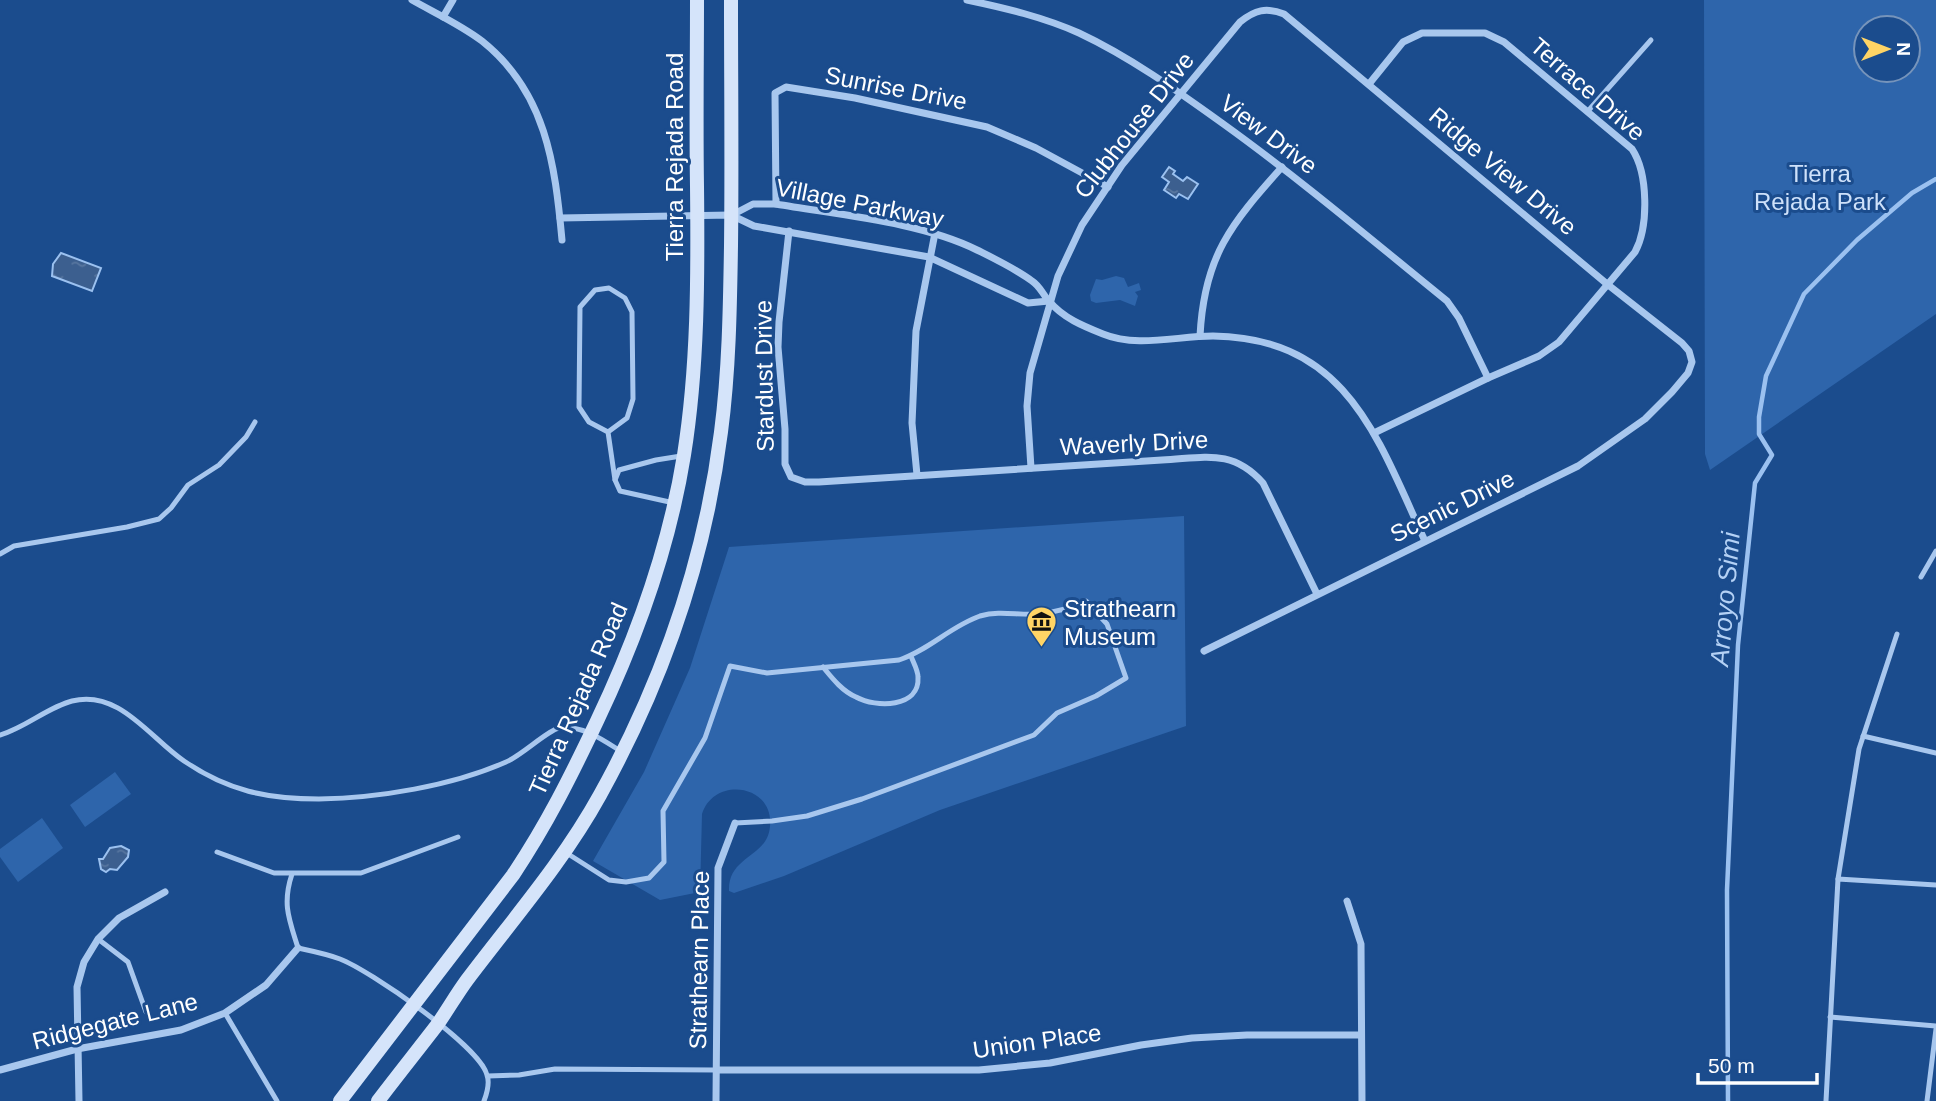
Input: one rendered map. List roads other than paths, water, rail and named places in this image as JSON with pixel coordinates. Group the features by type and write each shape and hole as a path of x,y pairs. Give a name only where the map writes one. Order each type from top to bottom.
{"main road":[{"name":"Tierra Rejada Road","path":"341,1101 538,838 566,789 625,662 646,606 684,456 695,331 698,216 697,0"},
{"path":"378,1101 565,852 622,752 663,661 684,605 710,496 721,433 728,361 731,215 730,0"}],"street":[{"path":"412,0 481,40 502,59 520,81 543,125 550,153 562,240"},
{"path":"443,17 453,0"},
{"name":"View Drive","path":"967,0 1019,11 1076,32 1136,64 1181,93 1282,167 1447,301 1459,318 1488,378"},
{"name":"Clubhouse Drive","path":"1031,468 1027,406 1030,373 1058,275 1082,225 1122,165 1240,22 1252,13 1269,9 1284,14"},
{"name":"Ridge View Drive","path":"1284,14 1607,284 1682,343 1689,351 1692,362"},
{"name":"Terrace Drive","path":"1369,84 1403,42 1422,33 1485,33 1504,42 1632,149 1643,172 1643,229 1640,243 1559,342 1539,356 1374,433"},
{"name":"Sunrise Drive","path":"776,204 775,93 786,87 855,97 987,127 1036,148 1108,187"},
{"path":"1200,336 1209,273 1220,247 1238,220 1282,167"},
{"name":"Village Parkway","path":"560,218 731,215 753,204 776,204 935,233 975,249 1035,282 1061,313 1106,336 1135,340 1200,336 1242,338 1291,351 1317,367 1342,388 1374,433 1424,541"},
{"name":"Village Parkway","path":"731,215 754,226 929,257 1028,303 1049,301"},
{"name":"Stardust Drive","path":"789,231 778,347 785,464 791,477"},
{"path":"917,475 912,423 913,368 916,331 935,233"},
{"name":"Scenic Drive","path":"1204,651 1578,466 1645,419 1688,373 1692,362"},
{"name":"Waverly Drive","path":"791,477 806,482 818,482 1214,457 1233,460 1251,469 1263,483 1317,594"},
{"name":"Strathearn Place","path":"716,1101 718,868 736,823"},
{"path":"79,1101 77,986 84,962 97,939 119,918 165,892"},
{"path":"1347,901 1361,944 1362,1101"},
{"name":"Ridgegate Lane","path":"0,1070 77,1049 181,1030 225,1013 266,985 298,948"},
{"name":"Union Place","path":"716,1070 979,1070 1050,1063 1192,1038 1361,1035"}],"lane":[{"path":"1588,111 1651,40"},
{"path":"609,288 625,298 632,312 633,399 627,418 608,432 590,422 579,407 579,327 580,307 595,290 609,288"},
{"path":"0,554 14,546 159,519 188,485 219,466 246,437 255,422"},
{"path":"608,432 615,481 620,491 674,503"},
{"path":"615,481 619,470 684,456"},
{"path":"1921,577 1936,551"},
{"path":"565,852 609,880 626,882 649,878 664,862 663,811 705,738 730,666 767,673 888,662 911,656 956,627 981,616 1003,612 1038,614 1069,609 1086,601 1107,624 1126,678 1096,696 1057,713 1034,735 862,799 807,816 736,823"},
{"path":"1826,1101 1838,879 1859,749 1897,634"},
{"path":"823,667 837,684 856,697 870,702 898,703 909,698 917,688 918,675 911,656"},
{"path":"0,735 71,701 106,703 147,729 183,761 247,792 274,798 322,799 380,794 451,780 508,762 555,729 568,728 592,733 622,752"},
{"path":"1864,736 1936,753"},
{"path":"217,852 274,873 362,873 458,837"},
{"path":"292,874 286,890 286,909 298,948 340,959 365,972 438,1023 483,1064 488,1076 484,1101"},
{"path":"1838,879 1936,885"},
{"path":"97,939 128,962 146,1012"},
{"path":"225,1013 277,1101"},
{"path":"1830,1017 1936,1027 1927,1101"},
{"path":"488,1076 519,1075 555,1069 716,1070"}],"water":[{"path":"1169,167 1175,171 1173,174 1183,181 1187,177 1198,184 1188,199 1179,194 1176,198 1164,190 1169,182 1162,177"},
{"path":"61,253 101,268 92,291 52,276 53,264"},
{"path":"121,846 129,850 128,857 117,870 110,869 106,872 101,869 99,859 103,859 110,848"}],"waterway":[{"name":"Arroyo Simi","path":"1728,1101 1727,890 1738,645 1755,483 1772,455 1759,434 1766,376 1804,294 1857,240 1912,193 1936,179"}],"place":[{"name":"Strathearn Museum","path":"1041,649"}],"park label":[{"name":"Tierra Rejada Park","path":"1820,187"}]}
